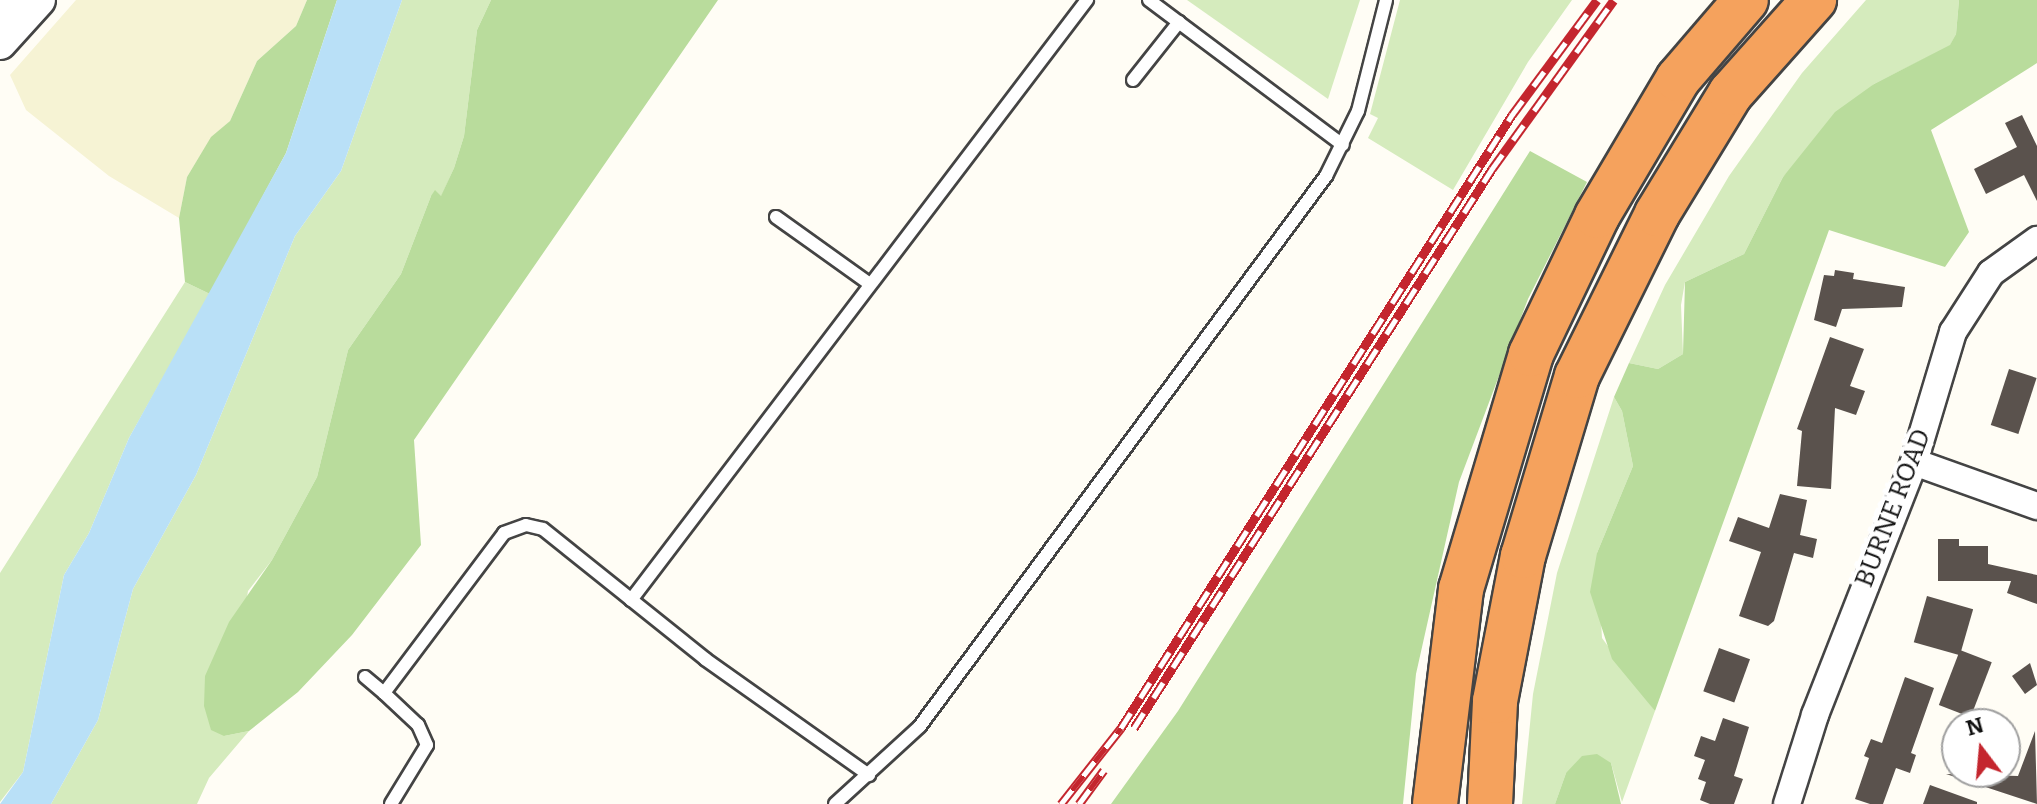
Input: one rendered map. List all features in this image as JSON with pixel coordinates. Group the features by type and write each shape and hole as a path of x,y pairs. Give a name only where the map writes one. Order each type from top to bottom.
{"highway":[{"path":"1435,804 1461,589 1531,354 1597,216 1678,79 1746,0"},
{"path":"1490,804 1495,701 1523,556 1577,376 1657,214 1731,93 1814,0"}],"street":[{"path":"0,43 39,0"},
{"name":"BURNE ROAD","path":"1787,804 1815,715 1914,462 1953,332 1969,301 2010,256 2037,240"},
{"path":"1914,462 2037,506"}],"lane":[{"path":"631,600 1087,0"},
{"path":"1149,0 1343,145"},
{"path":"835,804 920,726 1303,208 1343,145 1358,111 1386,0"},
{"path":"1133,80 1179,22"},
{"path":"776,217 870,284"},
{"path":"384,693 513,527 543,529 631,600 869,775"},
{"path":"365,677 418,725 427,745 391,804"}],"shaded area":[{"path":"76,0 307,0 296,26 257,61 230,121 211,138 187,177 179,218 109,176 26,110 10,75"}],"green space":[{"path":"307,0 337,0 286,153 210,294 185,282 179,218 187,177 211,137 230,121 257,61 296,26"},
{"path":"402,0 491,0 477,30 464,136 454,168 441,197 431,196 401,274 348,350 317,477 272,560 248,591 224,736 249,731 209,778 197,804 51,804 98,720 133,589 196,475 295,236 341,171"},
{"path":"491,0 718,0 414,440 421,545 352,635 298,692 249,731 224,736 211,730 204,706 205,676 229,622 272,560 317,477 348,350 401,274 431,196 435,190 441,196 454,168 464,136 477,30"},
{"path":"1187,0 1360,0 1328,99"},
{"path":"1400,0 1572,0 1528,62 1453,190 1368,138 1378,118 1370,114"},
{"path":"1866,0 1959,0 1956,34 1950,46 1874,84 1783,177 1744,254 1685,282 1681,305 1683,354 1658,369 1629,363 1665,285 1729,176 1802,73"},
{"path":"1959,0 2037,0 2037,63 1931,130 1969,232 1945,267 1829,230 1655,711 1612,659 1590,592 1597,553 1633,466 1622,411 1614,397 1629,363 1658,369 1683,354 1685,282 1744,254 1783,177 1835,112 1874,84 1950,45 1956,34"},
{"path":"1530,151 1587,182 1528,299 1459,482 1416,674 1403,804 1111,804 1178,711"},
{"path":"185,282 210,294 129,438 89,533 64,575 23,772 0,802 0,573"},
{"path":"1614,397 1622,411 1633,466 1597,553 1602,638 1655,711 1622,802 1611,763 1566,773 1555,804 1522,804 1533,694 1557,573"},
{"path":"1597,754 1611,763 1621,804 1555,804 1566,773 1582,756"}],"water":[{"path":"337,0 402,0 341,171 295,236 196,475 133,589 98,720 51,804 0,804 23,772 64,575 89,533 129,438 286,153"}],"building":[{"path":"2022,115 2037,146 2037,201 2024,175 1986,194 1974,169 2017,147 2005,123"},
{"path":"1835,270 1854,273 1853,279 1905,287 1902,307 1842,309 1836,327 1814,320 1824,275 1834,276"},
{"path":"1830,337 1864,349 1850,386 1865,391 1856,415 1835,408 1831,489 1797,486 1802,431 1797,429"},
{"path":"2009,369 2037,378 2018,434 1991,425"},
{"path":"1780,494 1807,500 1800,535 1817,539 1813,558 1794,553 1774,621 1768,626 1739,616 1761,552 1729,541 1738,517 1769,528"},
{"path":"1938,539 1959,539 1959,546 1988,546 1988,564 2037,575 2037,604 2007,593 2011,581 1938,581"},
{"path":"1927,596 1973,609 1960,655 1914,642"},
{"path":"1719,648 1750,659 1734,703 1703,691"},
{"path":"1960,650 1992,662 1974,708 1939,705"},
{"path":"2030,663 2037,685 2025,694 2012,676"},
{"path":"1905,677 1934,688 1911,753 1916,755 1910,773 1896,768 1883,804 1855,799 1869,758 1864,756 1871,739 1882,743"},
{"path":"1723,718 1749,727 1734,776 1743,779 1734,804 1710,804 1700,800 1706,782 1698,779 1705,760 1694,756 1701,736 1715,741"},
{"path":"2035,731 2037,804 1988,788 2021,788 2021,768"},
{"path":"1930,785 1977,802 1977,804 1923,804"}],"railway":[{"path":"1061,804 1121,728 1512,115 1597,0"},
{"path":"1134,728 1492,169 1614,0"},
{"path":"1079,804 1104,770"}]}
